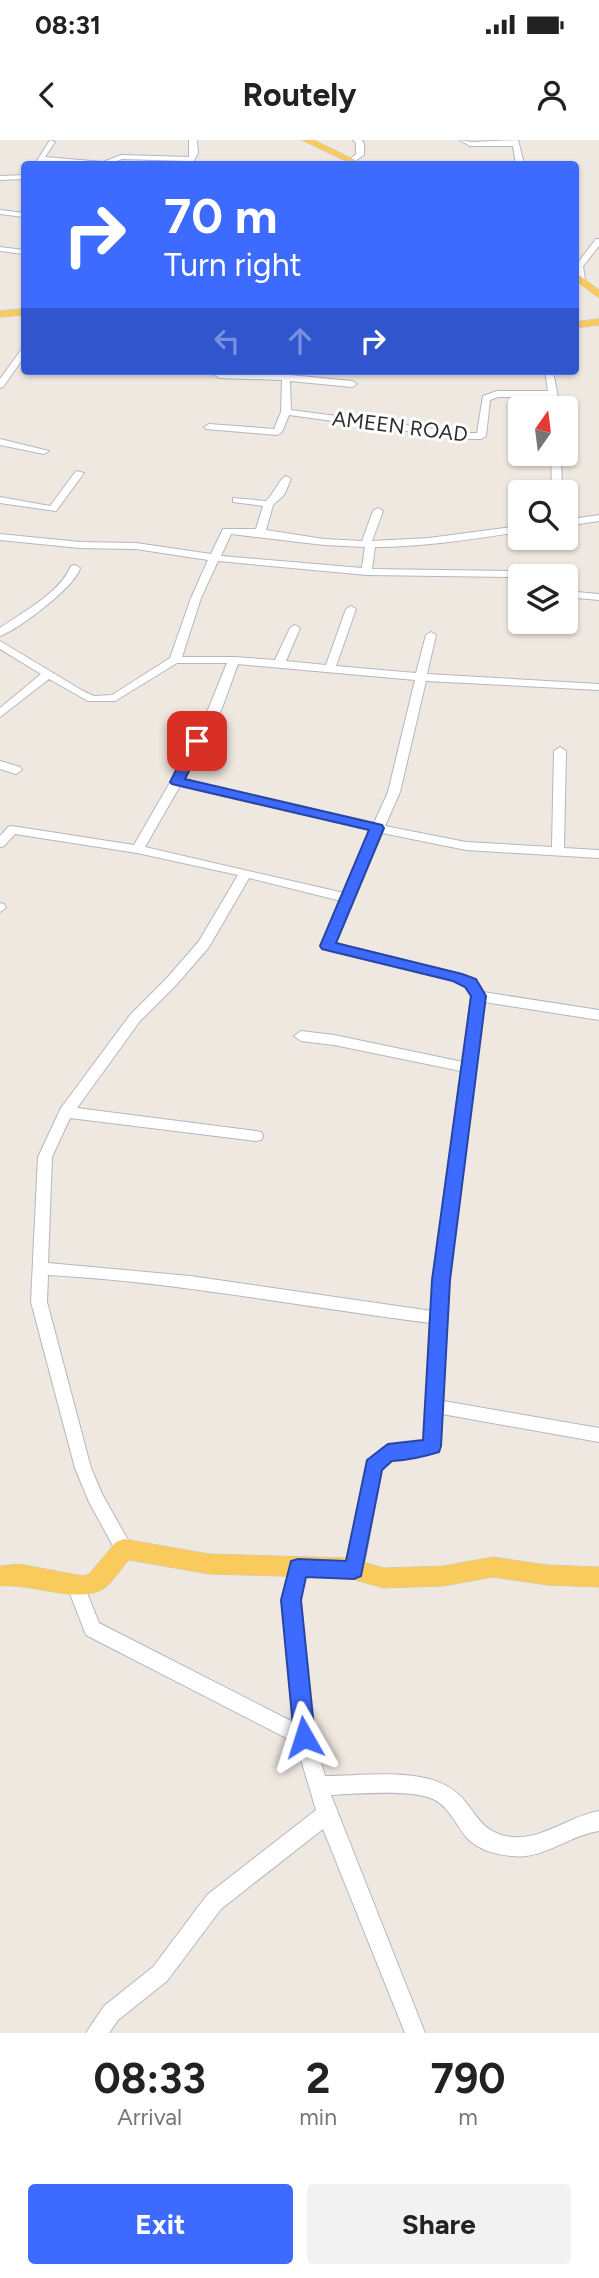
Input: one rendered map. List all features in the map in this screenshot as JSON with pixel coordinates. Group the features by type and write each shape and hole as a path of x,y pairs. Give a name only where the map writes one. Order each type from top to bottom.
{"main road":[{"path":"307,140 350,161"},
{"path":"579,279 599,295"},
{"path":"0,314 21,312"},
{"path":"579,325 599,322"},
{"path":"0,1576 19,1574 76,1586 97,1581 124,1549 209,1564 354,1570 384,1578 443,1576 494,1567 547,1575 599,1577"}],"street":[{"path":"190,161 193,140"},
{"path":"356,161 360,155 357,140"},
{"path":"464,140 470,144 514,142 520,161"},
{"path":"40,161 51,142"},
{"path":"111,161 121,157 176,161"},
{"path":"0,178 21,177"},
{"path":"0,212 21,215"},
{"path":"579,266 586,262 599,241"},
{"path":"0,249 21,251"},
{"path":"0,385 21,356"},
{"path":"262,375 286,380 352,384"},
{"path":"550,375 554,394"},
{"path":"209,427 277,432 286,412 286,380"},
{"name":"AMEEN ROAD","path":"286,412 407,430 481,436 486,398 497,394 554,394"},
{"path":"0,442 18,442 30,449 44,452"},
{"path":"0,500 53,509 79,473"},
{"path":"260,532 269,504 279,495 286,479"},
{"path":"236,500 269,504"},
{"path":"367,572 368,544 378,511"},
{"path":"578,521 599,518"},
{"path":"175,660 196,598 227,531 260,532 336,543 406,545 508,532"},
{"path":"0,537 80,545 136,546 367,572 508,574"},
{"path":"0,633 56,593 74,573 75,568"},
{"path":"578,595 599,597"},
{"path":"330,667 351,609"},
{"path":"279,664 295,628"},
{"path":"354,1570 374,1466 388,1453 410,1452 432,1446 441,1280 478,996 471,983 457,977 328,946 394,792 431,635"},
{"path":"0,644 92,698 115,698 175,660 234,660 422,677 599,687"},
{"path":"137,849 177,782 228,681 234,660"},
{"path":"0,714 48,674"},
{"path":"558,852 560,751"},
{"path":"0,765 16,770"},
{"path":"177,782 466,846 599,854"},
{"path":"0,843 12,830 137,849 245,874 265,875 347,898"},
{"path":"124,1549 95,1497 83,1468 39,1302 45,1157 66,1112 135,1018 204,944 245,874"},
{"path":"478,996 599,1016"},
{"path":"301,1036 469,1068"},
{"path":"66,1112 256,1136"},
{"path":"40,1269 97,1270 159,1276 341,1306 439,1318"},
{"path":"434,1406 599,1435"},
{"path":"298,1568 291,1600 304,1737 327,1814 415,2033"},
{"path":"76,1586 92,1629 304,1737"},
{"path":"319,1786 422,1786 439,1791 458,1807 473,1831 488,1843 518,1847 544,1844 564,1829 599,1821"},
{"path":"96,2033 111,2013 160,1975 214,1902 327,1814"}],"route":[{"path":"197,741 177,782 377,828 328,946 457,977 471,983 478,996 441,1280 432,1446 410,1452 388,1453 374,1466 354,1570 298,1568 291,1600 304,1737"}]}
